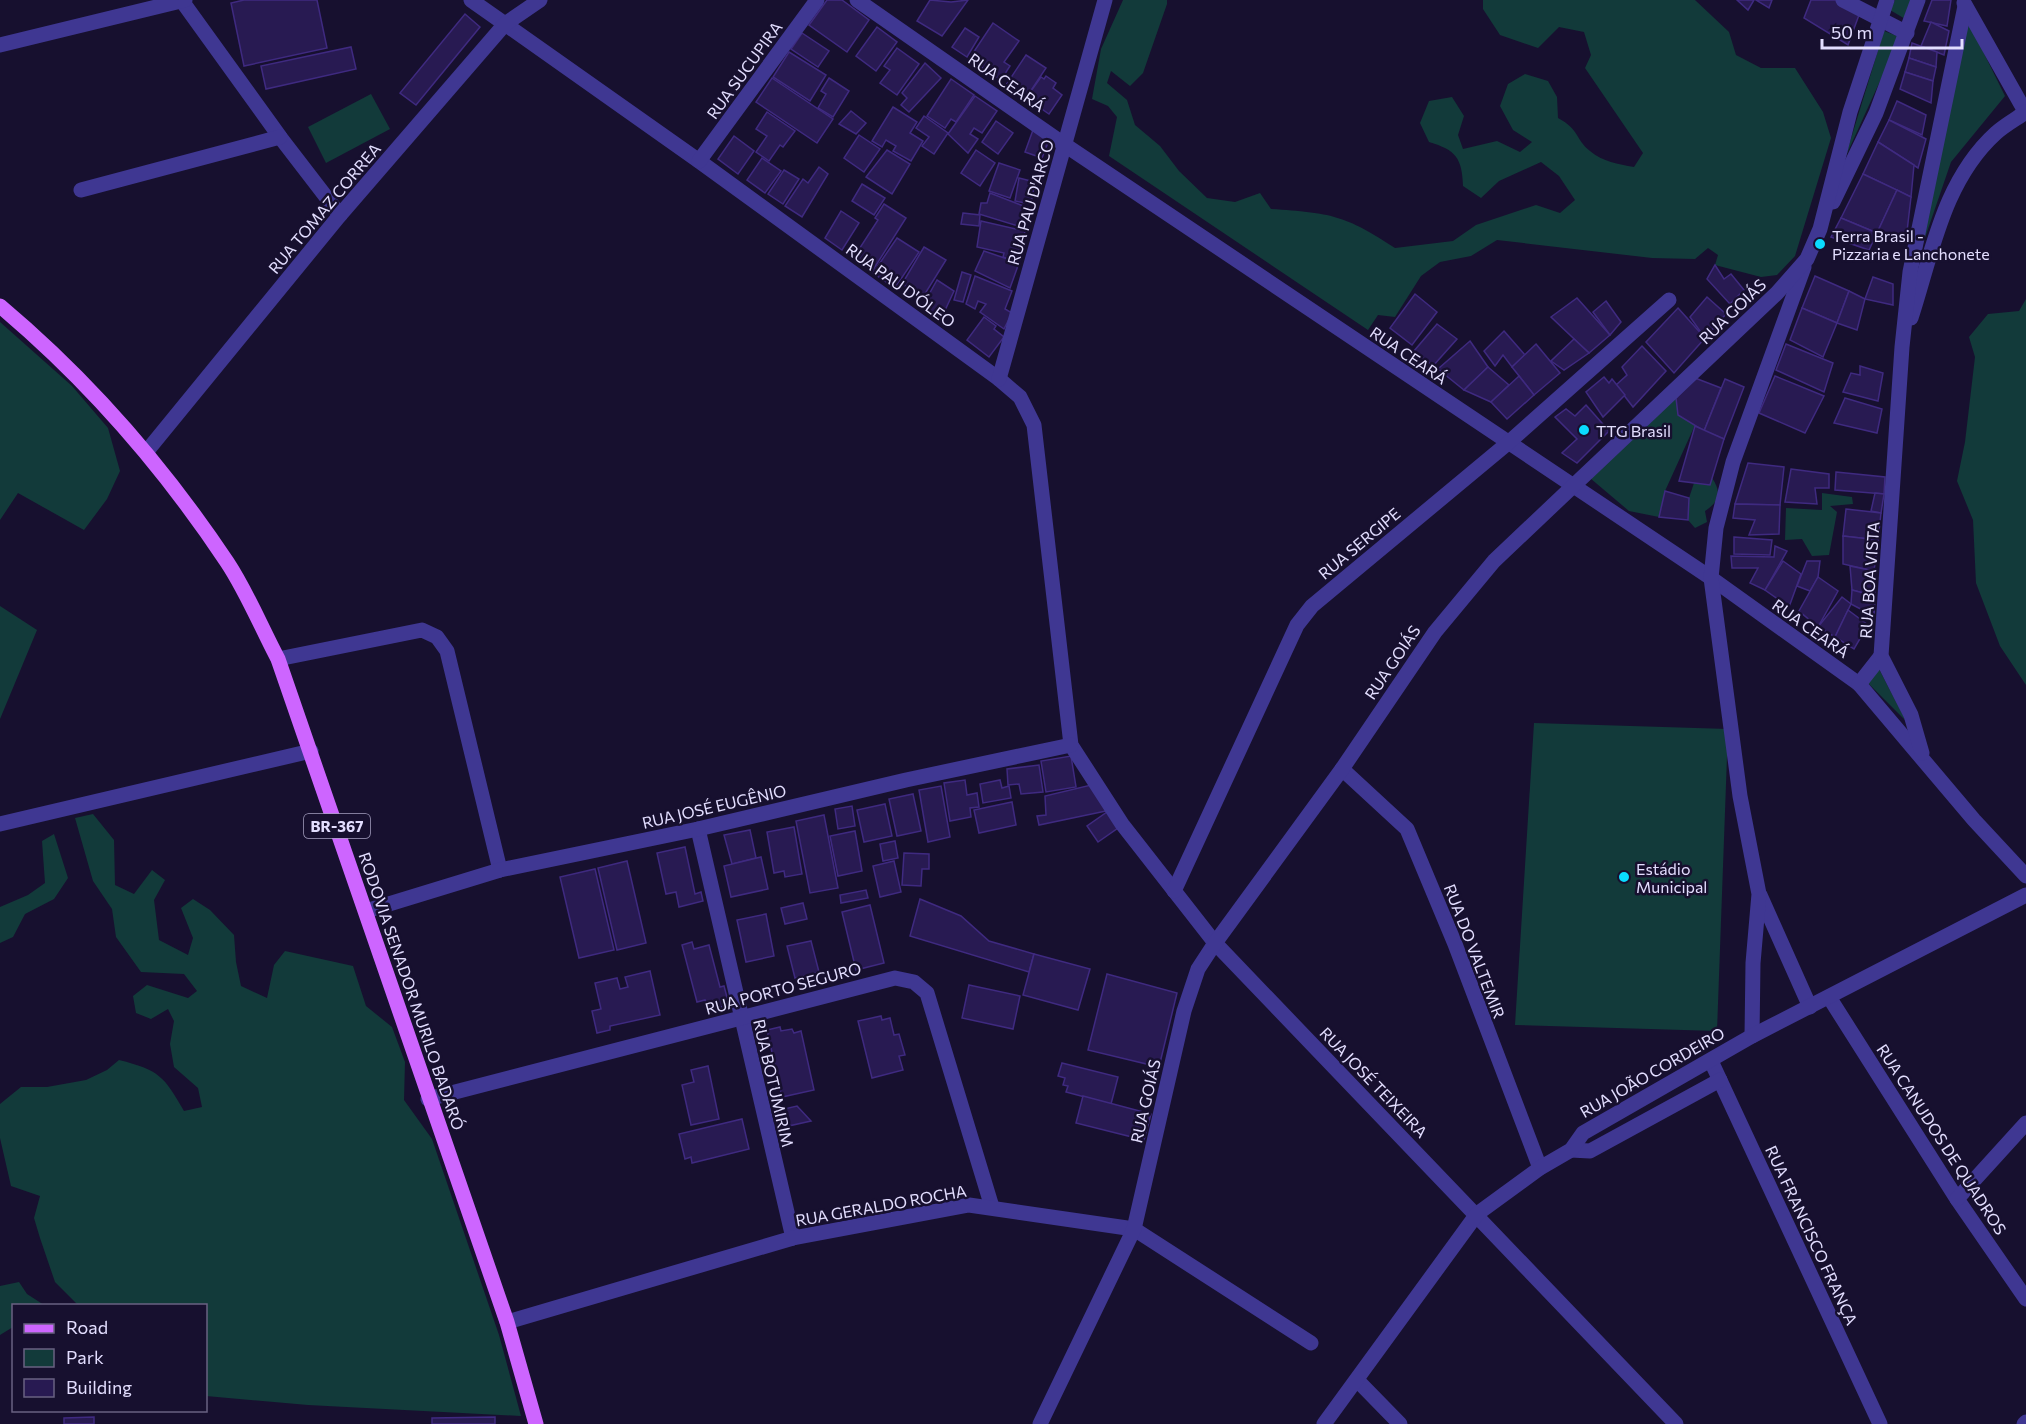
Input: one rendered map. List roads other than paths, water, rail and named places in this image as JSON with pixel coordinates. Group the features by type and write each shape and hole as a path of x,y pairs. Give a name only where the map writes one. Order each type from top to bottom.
{"main road":[{"name":"RODOVIA SENADOR MURILO BADARÓ","path":"0,306 52,350 147,452 228,564 278,659 366,911 428,1099 507,1322 535,1424"}],"street":[{"path":"0,45 184,0 280,137 340,215"},
{"name":"RUA PAU D'ÓLEO","path":"471,0 699,161 999,379 1020,397 1034,425 1071,745"},
{"name":"RUA TOMAZ CORREA","path":"147,452 340,215 506,24 540,0"},
{"name":"RUA SUCUPIRA","path":"699,161 817,0"},
{"name":"RUA CEARÁ","path":"857,0 1065,145 1573,488 1711,578 1859,684 1923,759"},
{"name":"RUA PAU D'ARCO","path":"999,379 1105,0"},
{"path":"1843,0 1908,33"},
{"name":"RUA GOIÁS","path":"1040,1424 1134,1229 1184,1011 1198,969 1342,769 1435,632 1463,596 1494,561 1777,293 1807,259 1820,229 1851,112 1887,0"},
{"path":"1820,229 1876,113 1908,33 1918,0"},
{"path":"1964,3 2026,112"},
{"name":"RUA BOA VISTA","path":"1964,3 1910,272 1902,347 1881,656 1911,715 1923,759 1974,820 2026,876"},
{"name":"RUA BOA VISTA","path":"1902,347 1939,224 1955,186 1995,134 2026,112"},
{"path":"81,190 280,137"},
{"path":"1807,259 1733,462 1716,528 1711,578 1740,796 1760,894 1810,1007"},
{"name":"RUA SERGIPE","path":"1174,891 1298,625 1312,606 1508,443 1669,300"},
{"path":"278,659 422,630 437,637 447,651 500,870"},
{"path":"1859,684 1881,656"},
{"name":"RUA JOSÉ EUGÊNIO","path":"366,911 500,870 699,830 906,780 1071,745"},
{"name":"RUA JOSÉ TEIXEIRA","path":"1071,745 1122,824 1215,943 1676,1424"},
{"path":"0,824 311,751"},
{"name":"RUA DO VALTEMIR","path":"1342,769 1407,829 1455,944 1539,1168"},
{"name":"RUA BOTUMIRIM","path":"699,830 793,1238"},
{"path":"1752,1036 1752,963 1760,894"},
{"name":"RUA JOÃO CORDEIRO","path":"1324,1424 1477,1215 1539,1168 1571,1150 1583,1132 1752,1036 2026,895"},
{"name":"RUA PORTO SEGURO","path":"428,1099 895,978 914,982 927,993 992,1207"},
{"name":"RUA CANUDOS DE QUADROS","path":"1829,997 1957,1199 2026,1299"},
{"name":"RUA FRANCISCO FRANÇA","path":"1711,1061 1880,1424"},
{"path":"1571,1150 1590,1151 1720,1080"},
{"path":"1957,1199 2026,1123"},
{"name":"RUA GERALDO ROCHA","path":"507,1322 793,1238 969,1205 1134,1229 1311,1342"},
{"path":"1356,1380 1400,1424"}],"place":[{"name":"Terra Brasil - Pizzaria e Lanchonete","path":"1820,244"},
{"name":"TTG Brasil","path":"1584,430"},
{"name":"Estádio Municipal","path":"1624,877"}]}
